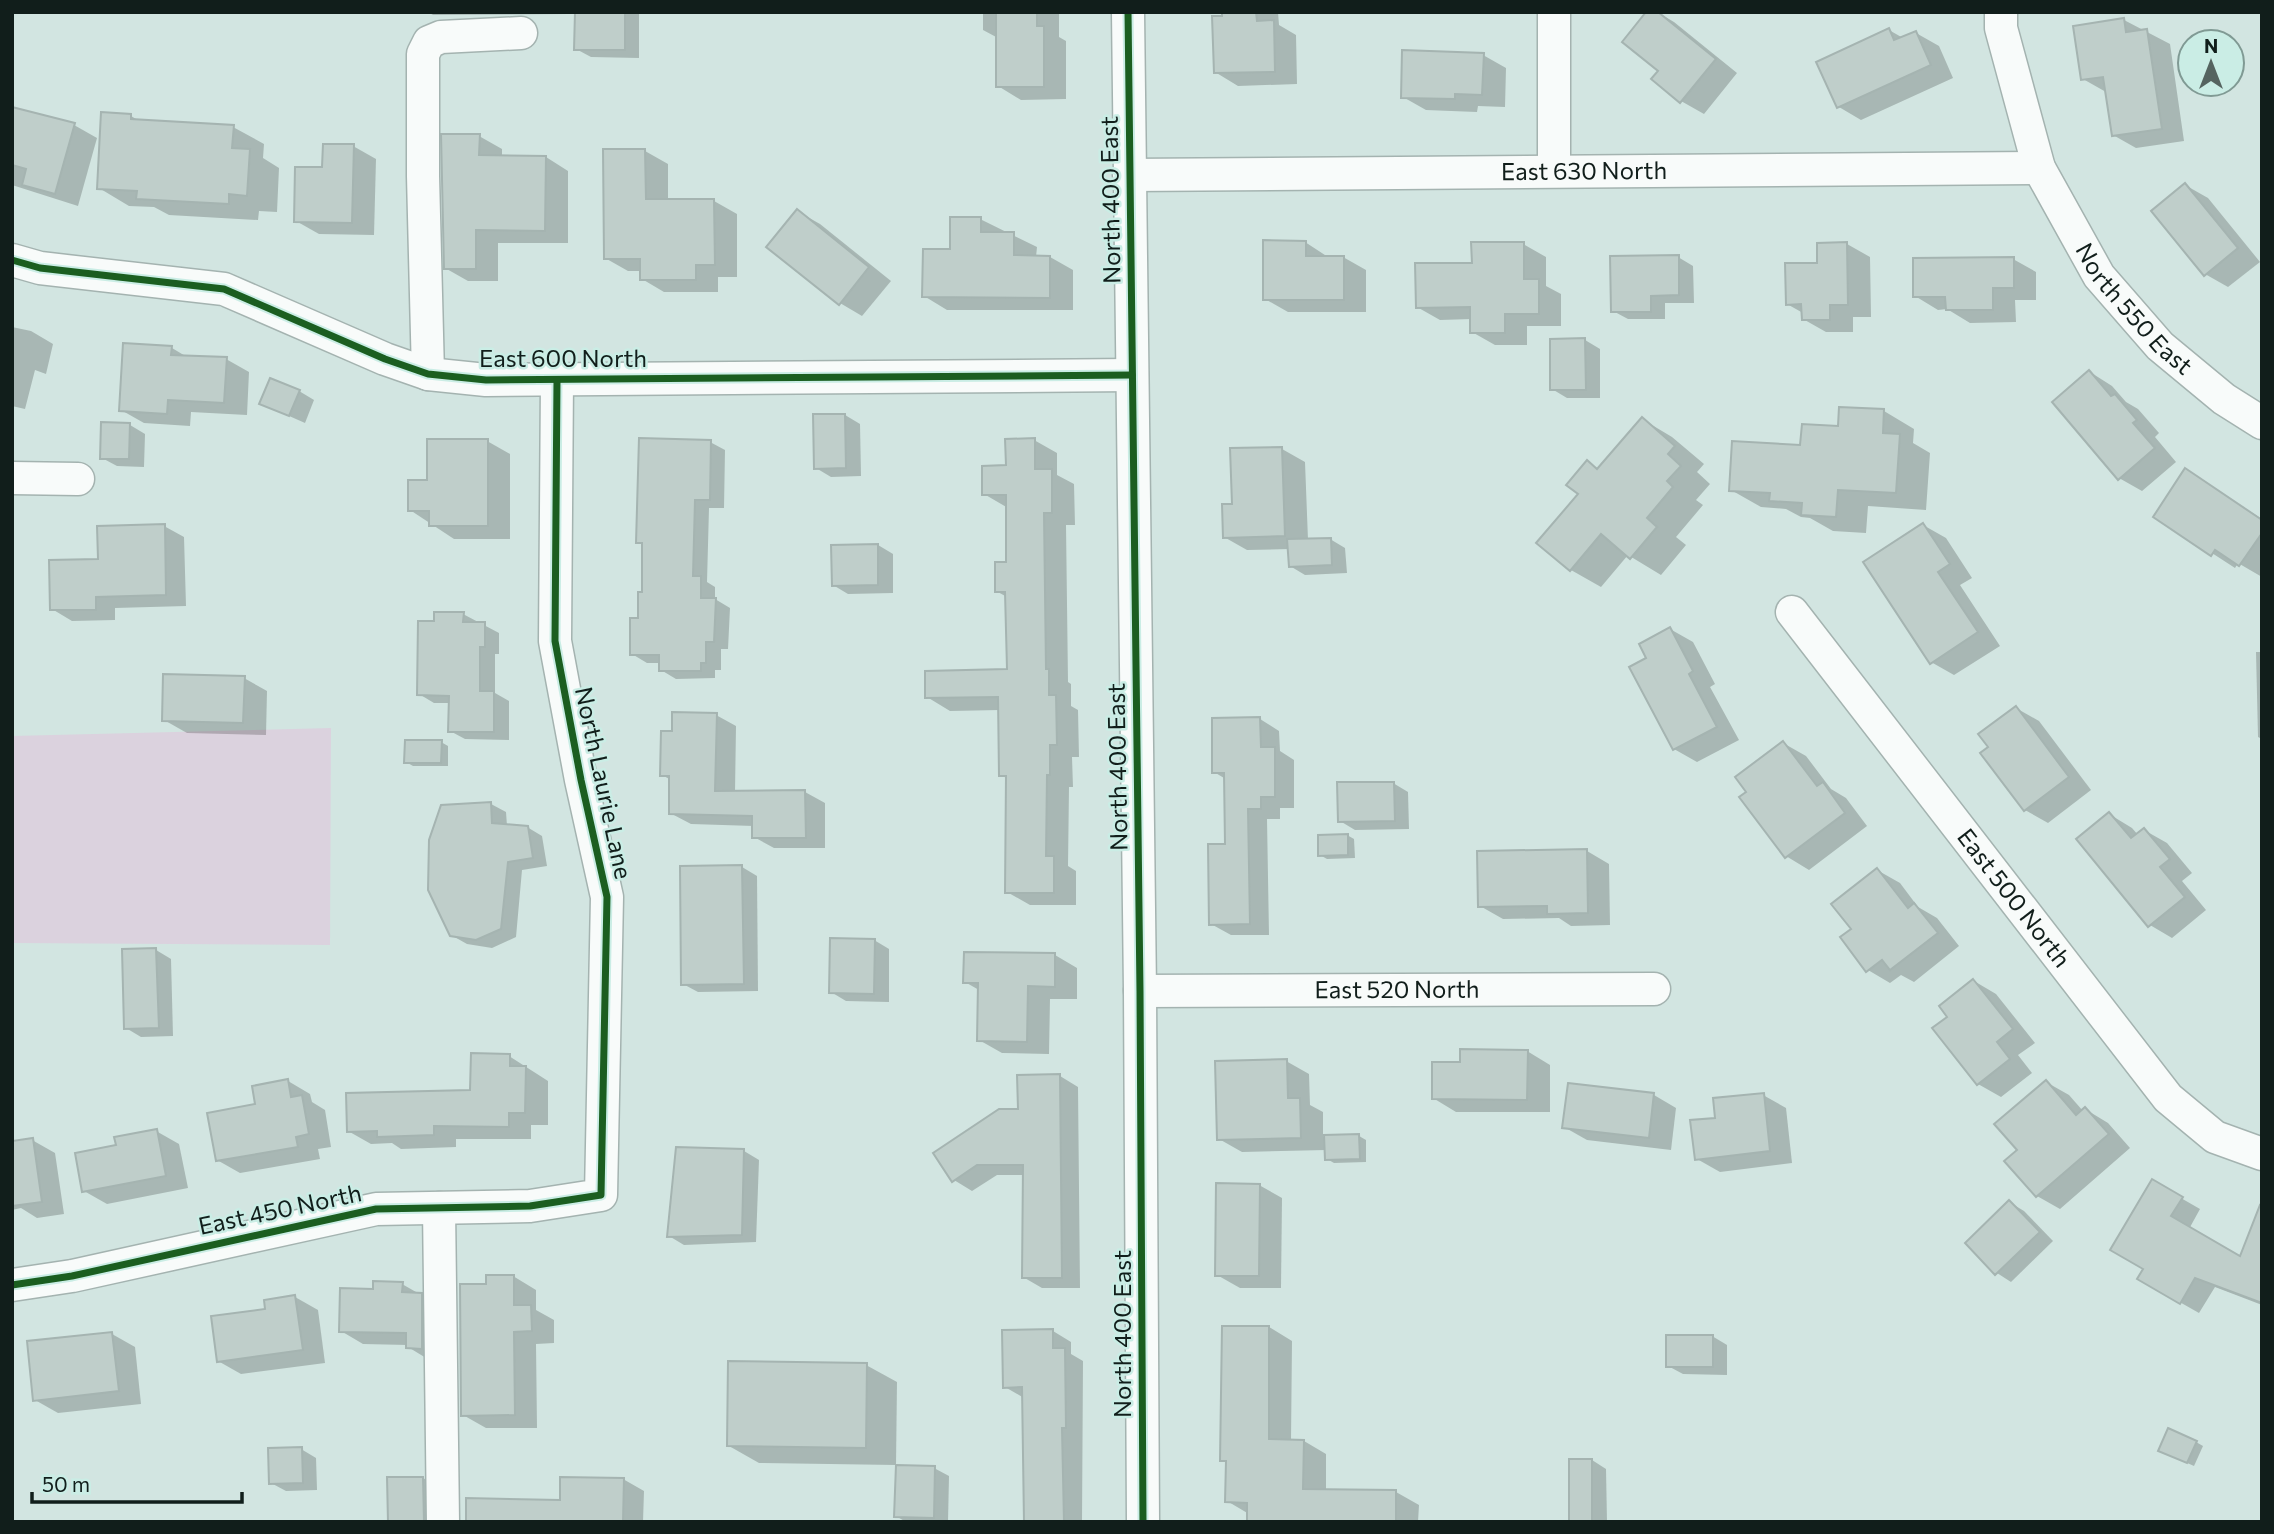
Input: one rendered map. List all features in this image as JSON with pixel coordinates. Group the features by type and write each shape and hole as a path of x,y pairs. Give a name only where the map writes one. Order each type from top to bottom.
{"street":[{"name":"North 400 East","path":"1128,12 1140,991 1143,1522"},
{"path":"1554,12 1554,172"},
{"name":"North 550 East","path":"2001,12 2001,28 2039,168 2099,276 2160,346 2224,399 2262,423"},
{"path":"428,374 423,54 429,42 441,37 522,33"},
{"name":"East 630 North","path":"1129,175 2039,168"},
{"name":"East 600 North","path":"12,260 40,268 224,289 385,359 428,374 486,380 1132,375"},
{"name":"North Laurie Lane","path":"557,380 555,641 581,780 607,897 601,1195"},
{"path":"12,478 78,479"},
{"name":"East 500 North","path":"1792,612 2168,1098 2215,1137 2262,1154"},
{"name":"East 520 North","path":"1140,991 1654,989"},
{"name":"East 450 North","path":"12,1285 72,1276 376,1209 530,1206 601,1195"},
{"path":"439,1208 443,1522"}],"shaded area":[{"path":"331,728 330,945 12,943 12,736"}],"building":[{"path":"575,12 625,12 625,50 574,50"},
{"path":"996,12 1037,12 1037,26 1044,26 1044,87 996,87"},
{"path":"1222,12 1256,12 1257,21 1274,20 1275,72 1214,73 1212,16 1222,16"},
{"path":"1646,12 1658,12 1716,59 1680,103 1651,79 1658,71 1622,42"},
{"path":"2124,18 2126,32 2147,29 2162,129 2112,136 2103,77 2081,80 2073,26"},
{"path":"1889,28 1894,40 1916,31 1931,65 1837,108 1816,62"},
{"path":"1402,50 1484,53 1482,95 1455,94 1455,99 1401,98"},
{"path":"12,107 75,123 55,194 22,185 26,169 12,165"},
{"path":"101,112 131,114 131,119 234,125 232,148 250,149 247,196 229,194 229,204 136,199 137,191 97,189"},
{"path":"441,134 480,134 479,155 546,156 545,231 476,230 476,269 444,269"},
{"path":"323,144 354,144 352,223 294,222 295,167 322,167"},
{"path":"603,149 645,149 646,199 714,199 715,265 696,265 696,280 640,280 640,259 604,259"},
{"path":"2185,183 2238,248 2204,276 2151,211"},
{"path":"797,209 869,267 839,305 766,247"},
{"path":"950,217 981,217 981,232 1014,232 1014,255 1050,256 1050,298 922,297 923,249 950,249"},
{"path":"1263,240 1306,241 1306,256 1344,256 1344,300 1263,300"},
{"path":"1471,242 1524,242 1524,279 1539,279 1539,314 1505,314 1505,333 1470,333 1470,307 1416,308 1415,263 1472,263"},
{"path":"1847,242 1848,305 1830,305 1830,320 1802,320 1801,304 1786,305 1785,263 1817,263 1817,243"},
{"path":"1679,255 1679,295 1651,296 1651,312 1611,312 1610,256"},
{"path":"2014,257 2014,288 1993,288 1993,310 1946,310 1945,297 1913,297 1913,258"},
{"path":"1585,338 1586,390 1550,390 1550,339"},
{"path":"123,343 172,346 171,355 227,357 224,403 168,400 167,414 119,411"},
{"path":"2089,370 2111,396 2115,394 2137,420 2133,423 2155,448 2118,480 2052,402"},
{"path":"270,378 300,390 289,416 259,404"},
{"path":"1839,407 1884,409 1883,433 1900,434 1896,493 1838,490 1836,517 1801,515 1802,503 1769,501 1770,493 1729,491 1732,441 1800,445 1802,424 1838,426"},
{"path":"813,414 845,414 846,468 814,469"},
{"path":"1642,417 1675,446 1668,454 1681,466 1667,481 1673,487 1647,518 1657,527 1630,559 1601,534 1570,571 1536,543 1578,494 1566,485 1587,460 1597,469"},
{"path":"101,422 130,423 129,459 100,459"},
{"path":"639,438 711,440 710,500 695,500 693,576 701,576 701,598 716,598 714,642 706,642 706,663 701,663 701,671 659,671 659,655 630,655 630,618 638,618 638,592 642,592 642,543 636,543"},
{"path":"1035,438 1035,469 1052,469 1052,513 1044,513 1046,669 1049,669 1049,695 1056,695 1057,745 1050,745 1050,775 1047,775 1046,856 1054,856 1054,893 1005,893 1006,776 999,776 998,697 925,698 925,671 1007,669 1005,592 995,592 995,562 1006,562 1006,495 982,495 982,466 1006,465 1005,439"},
{"path":"427,439 488,439 488,526 429,526 429,511 408,511 408,480 427,480"},
{"path":"1282,447 1285,536 1223,538 1222,504 1232,504 1230,448"},
{"path":"2185,468 2262,520 2262,533 2239,566 2215,550 2211,556 2153,517"},
{"path":"1923,523 1950,564 1938,572 1978,632 1930,664 1863,562"},
{"path":"165,524 166,595 96,597 96,610 50,610 49,560 98,559 97,526"},
{"path":"1331,538 1332,565 1289,567 1287,539"},
{"path":"878,544 878,585 832,586 831,545"},
{"path":"434,612 464,612 463,622 485,622 485,647 480,647 480,691 494,691 494,732 448,732 449,696 417,695 418,621 434,621"},
{"path":"1670,627 1693,671 1689,674 1717,727 1673,750 1629,667 1646,658 1639,644"},
{"path":"163,674 245,676 243,723 162,721"},
{"path":"2016,706 2069,777 2024,811 1980,753 1988,747 1978,734"},
{"path":"672,712 717,713 715,791 805,790 806,838 752,838 752,816 669,814 669,776 660,776 661,731 672,731"},
{"path":"1260,717 1261,747 1275,747 1275,797 1261,797 1261,809 1248,809 1250,924 1209,925 1208,844 1225,844 1224,773 1212,773 1212,718"},
{"path":"405,740 442,740 441,763 404,763"},
{"path":"1783,741 1817,786 1823,782 1845,813 1785,858 1739,797 1746,792 1735,777"},
{"path":"1337,782 1394,782 1395,821 1338,822"},
{"path":"491,802 492,823 528,826 533,858 508,862 501,929 476,940 450,936 428,890 429,840 441,805"},
{"path":"2109,812 2131,838 2144,828 2170,859 2160,867 2185,897 2148,927 2076,839"},
{"path":"1348,834 1348,855 1318,856 1318,835"},
{"path":"1587,849 1588,913 1547,914 1547,906 1478,907 1477,851"},
{"path":"742,865 744,984 681,985 680,866"},
{"path":"1877,868 1908,908 1914,903 1938,933 1890,970 1882,960 1866,972 1840,937 1851,929 1831,904"},
{"path":"830,938 875,939 874,994 829,993"},
{"path":"156,948 159,1028 124,1029 122,949"},
{"path":"964,952 1055,953 1055,987 1028,986 1027,1042 977,1041 978,983 963,983"},
{"path":"1973,979 2013,1029 1997,1042 2010,1059 1977,1085 1932,1028 1947,1017 1939,1006"},
{"path":"1460,1049 1528,1050 1527,1100 1432,1099 1432,1062 1460,1062"},
{"path":"471,1053 510,1054 510,1066 526,1066 525,1113 509,1113 509,1127 434,1126 434,1135 377,1137 377,1131 347,1132 346,1093 470,1090"},
{"path":"1287,1059 1288,1098 1300,1098 1301,1138 1217,1140 1215,1061"},
{"path":"1060,1074 1062,1278 1022,1278 1023,1165 977,1165 952,1182 933,1153 999,1109 1018,1109 1017,1075"},
{"path":"288,1079 291,1097 302,1095 309,1134 296,1137 298,1147 216,1161 207,1113 255,1104 252,1086"},
{"path":"2046,1080 2076,1115 2085,1107 2109,1134 2036,1197 2004,1161 2017,1150 1994,1124"},
{"path":"1568,1083 1654,1093 1649,1138 1562,1128"},
{"path":"1764,1093 1770,1151 1695,1160 1690,1120 1715,1118 1713,1098"},
{"path":"157,1129 166,1176 82,1192 75,1153 116,1145 114,1137"},
{"path":"1359,1134 1360,1159 1325,1160 1324,1135"},
{"path":"33,1138 42,1202 12,1206 12,1141"},
{"path":"676,1147 744,1149 742,1235 667,1237"},
{"path":"2152,1179 2183,1197 2171,1216 2240,1256 2260,1205 2262,1206 2262,1303 2195,1278 2180,1304 2137,1279 2143,1269 2110,1250"},
{"path":"1216,1183 1260,1184 1259,1276 1215,1276"},
{"path":"2009,1200 2040,1232 1995,1275 1965,1243"},
{"path":"486,1275 514,1275 514,1305 531,1305 532,1331 514,1332 515,1415 461,1416 460,1284 486,1284"},
{"path":"373,1281 403,1282 402,1292 422,1293 422,1349 406,1348 406,1333 339,1332 340,1288 373,1289"},
{"path":"295,1295 303,1350 217,1362 211,1316 265,1309 264,1300"},
{"path":"1222,1326 1269,1326 1269,1439 1304,1440 1303,1489 1396,1490 1396,1522 1247,1522 1247,1503 1225,1502 1226,1461 1220,1461"},
{"path":"1053,1329 1053,1348 1065,1348 1066,1428 1062,1428 1064,1522 1024,1522 1022,1387 1003,1388 1002,1330"},
{"path":"112,1332 119,1391 33,1401 27,1341"},
{"path":"1666,1335 1713,1335 1713,1367 1666,1367"},
{"path":"728,1361 867,1363 866,1448 727,1446"},
{"path":"2168,1428 2197,1441 2187,1463 2158,1451"},
{"path":"302,1447 303,1483 269,1484 268,1448"},
{"path":"1569,1459 1592,1459 1592,1522 1569,1522"},
{"path":"896,1465 935,1466 934,1518 894,1517"},
{"path":"387,1477 423,1477 424,1522 388,1522"},
{"path":"560,1477 624,1478 623,1522 466,1522 466,1498 560,1500"}],"cycle path":[{"path":"1128,12 1140,991 1143,1522"},
{"path":"12,260 40,268 224,289 385,359 428,374 486,380 1132,375"},
{"path":"12,1285 72,1276 376,1209 530,1206 601,1195 607,897 581,780 555,641 557,380"}]}
